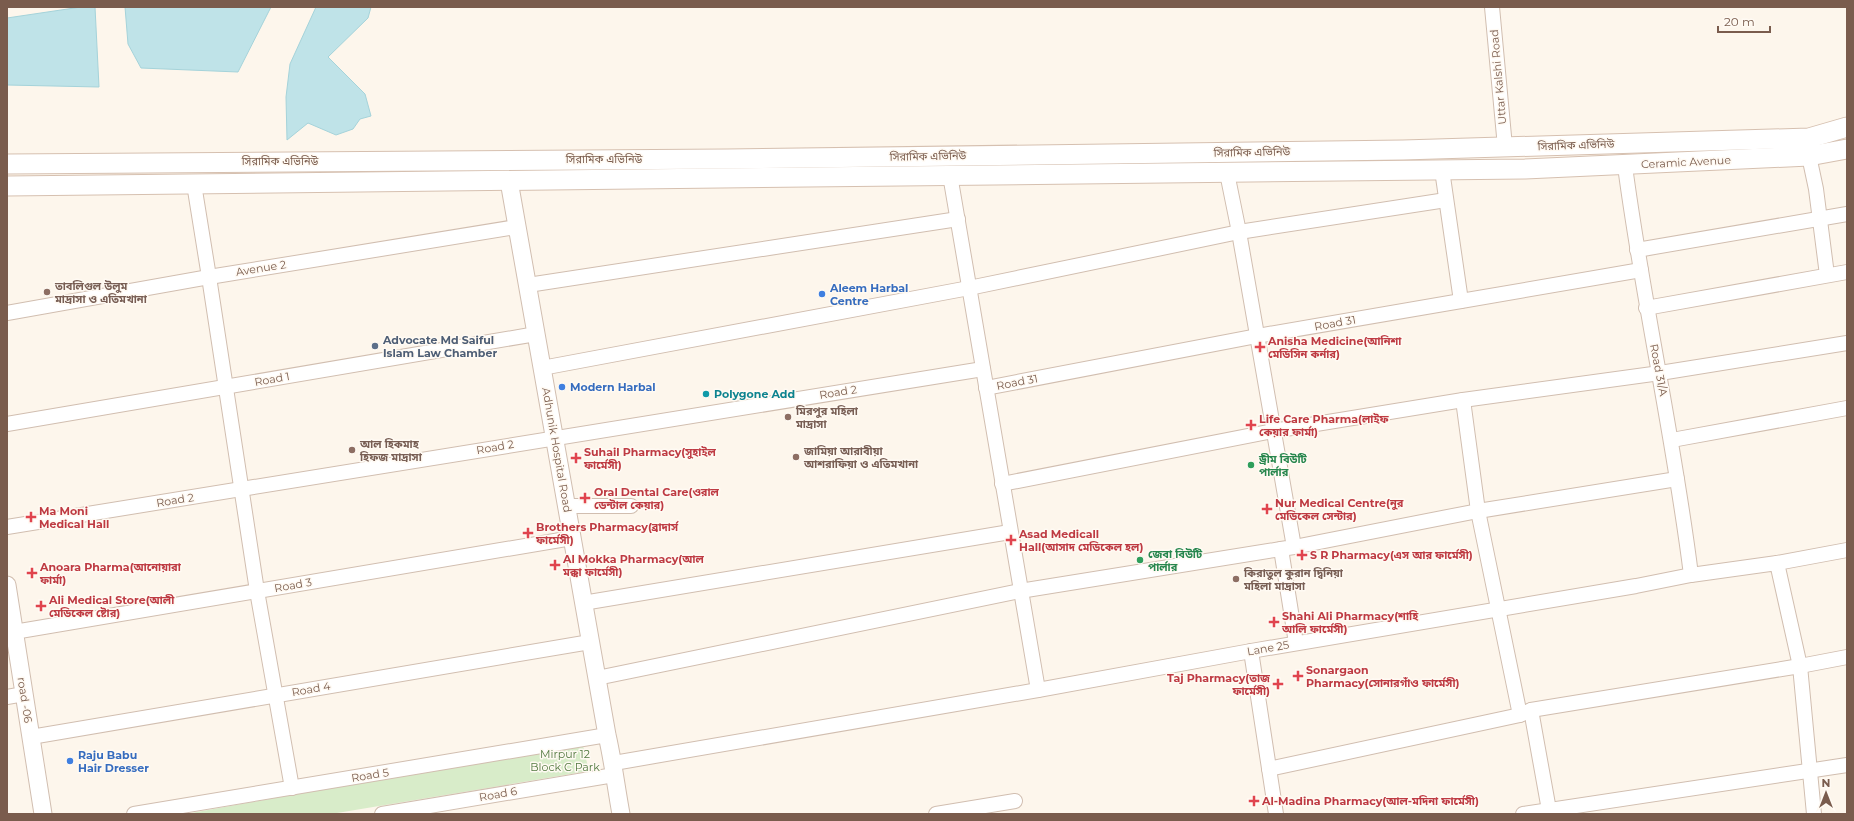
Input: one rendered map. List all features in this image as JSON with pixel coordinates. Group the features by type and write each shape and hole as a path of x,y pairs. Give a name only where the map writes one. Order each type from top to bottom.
{"main road":[{"name":"সিরামিক এভিনিউ","path":"7,164 889,157 1505,147 1809,138 1847,127"},
{"name":"Ceramic Avenue","path":"1525,169 1626,166 1809,156 1847,149"},
{"name":"সিরামিক এভিনিউ","path":"7,186 1525,169"}],"street":[{"name":"Uttar Kalshi Road","path":"1492,7 1505,147"},
{"path":"1809,156 1820,219 1826,275"},
{"name":"Road 31/A","path":"1626,166 1646,308 1672,440 1691,575"},
{"path":"1442,170 1461,301"},
{"path":"1227,172 1258,336 1273,431 1288,548 1296,643"},
{"path":"950,175 1038,690"},
{"name":"Adhunik Hospital Road","path":"509,181 621,814"},
{"path":"194,184 210,277 225,387 257,591 292,788"},
{"path":"542,368 969,288 1239,232 1446,200"},
{"path":"1637,250 1847,214"},
{"path":"528,285 958,219"},
{"name":"Avenue 2","path":"7,313 210,277 516,227"},
{"name":"Road 31","path":"986,388 1258,336 1641,270"},
{"path":"1646,308 1847,272"},
{"name":"Road 1","path":"7,424 536,334"},
{"path":"1002,484 1273,431 1463,400 1660,373 1847,343"},
{"name":"Road 2","path":"7,527 983,368"},
{"path":"1463,400 1478,511 1499,608 1549,810"},
{"path":"1672,440 1847,408"},
{"path":"597,678 1020,590 1288,548 1478,511 1677,479"},
{"path":"566,506 632,506"},
{"path":"583,603 1010,532"},
{"name":"Road 3","path":"14,632 572,538"},
{"name":"Lane 25","path":"614,769 1296,643 1636,586 1691,575 1776,563 1847,550"},
{"path":"1776,563 1800,666 1814,814"},
{"name":"road -06","path":"7,585 43,814"},
{"name":"Road 4","path":"31,737 590,642"},
{"path":"1251,651 1276,814"},
{"path":"1269,769 1525,713 1847,657"},
{"path":"7,697 24,694"},
{"name":"Road 5","path":"134,814 607,735"},
{"path":"1523,814 1847,765"},
{"name":"Road 6","path":"382,814 614,769"},
{"path":"936,814 1016,801"}],"green space":[{"name":"Mirpur 12 Block C Park","path":"582,742 589,771 331,814 186,814"}],"water":[{"path":"81,7 95,7 99,87 7,85 7,18"},
{"path":"125,7 271,7 238,72 141,68 128,44"},
{"path":"316,7 371,7 368,18 328,57 365,94 371,116 360,119 353,129 336,135 308,123 287,140 286,97 290,64"}],"place":[{"name":"তাবলিগুল উলুম মাদ্রাসা ও এতিমখানা","path":"47,292"},
{"name":"Aleem Harbal Centre","path":"822,294"},
{"name":"Advocate Md Saiful Islam Law Chamber","path":"375,346"},
{"name":"Anisha Medicine(আনিশা মেডিসিন কর্নার)","path":"1260,347"},
{"name":"Modern Harbal","path":"562,387"},
{"name":"Polygone Add","path":"706,394"},
{"name":"মিরপুর মহিলা মাদ্রাসা","path":"788,417"},
{"name":"Life Care Pharma(লাইফ কেয়ার ফার্মা)","path":"1251,425"},
{"name":"আল হিকমাহ হিফজ মাদ্রাসা","path":"352,450"},
{"name":"জামিয়া আরাবীয়া আশরাফিয়া ও এতিমখানা","path":"796,457"},
{"name":"Suhail Pharmacy(সুহাইল ফার্মেসী)","path":"576,458"},
{"name":"ড্রীম বিউটি পার্লার","path":"1251,465"},
{"name":"Oral Dental Care(ওরাল ডেন্টাল কেয়ার)","path":"585,498"},
{"name":"Nur Medical Centre(নুর মেডিকেল সেন্টার)","path":"1267,509"},
{"name":"Ma Moni Medical Hall","path":"31,517"},
{"name":"Brothers Pharmacy(ব্রাদার্স ফার্মেসী)","path":"528,533"},
{"name":"Asad Medicall Hall(আসাদ মেডিকেল হল)","path":"1011,540"},
{"name":"S R Pharmacy(এস আর ফার্মেসী)","path":"1302,555"},
{"name":"জেবা বিউটি পার্লার","path":"1140,560"},
{"name":"Al Mokka Pharmacy(আল মক্কা ফার্মেসী)","path":"555,565"},
{"name":"Anoara Pharma(আনোয়ারা ফার্মা)","path":"32,573"},
{"name":"কিরাতুল কুরান দ্বিনিয়া মহিলা মাদ্রাসা","path":"1236,579"},
{"name":"Ali Medical Store(আলী মেডিকেল ষ্টোর)","path":"41,606"},
{"name":"Shahi Ali Pharmacy(শাহি আলি ফার্মেসী)","path":"1274,622"},
{"name":"Sonargaon Pharmacy(সোনারগাঁও ফার্মেসী)","path":"1298,676"},
{"name":"Taj Pharmacy(তাজ ফার্মেসী)","path":"1278,684"},
{"name":"Raju Babu Hair Dresser","path":"70,761"},
{"name":"Al-Madina Pharmacy(আল-মদিনা ফার্মেসী)","path":"1254,801"}]}
